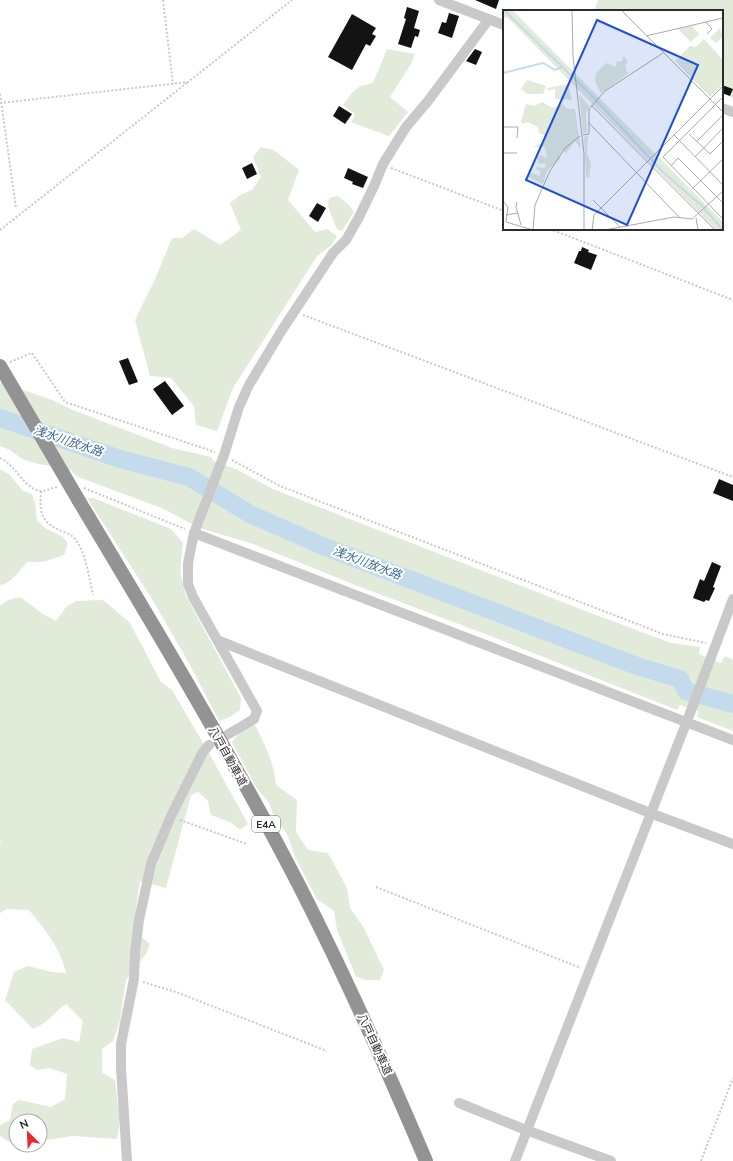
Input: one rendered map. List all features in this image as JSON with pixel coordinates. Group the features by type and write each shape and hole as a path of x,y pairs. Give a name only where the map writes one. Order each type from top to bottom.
{"highway":[{"name":"八戸自動車道","path":"3,364 76,503 192,706 274,854 326,957 419,1161"},
{"name":"八戸自動車道","path":"0,380 198,703 280,848 332,952 375,1044 426,1161"}],"street":[{"path":"439,0 503,25"},
{"path":"227,735 254,719 257,712 193,597 188,584 188,563 194,533 224,455 239,407 249,385 282,330 333,253 346,240 374,186 383,164 406,127 428,101 489,19"},
{"path":"723,108 733,112"},
{"path":"194,533 687,721 733,740"},
{"path":"515,1161 687,721 733,599"},
{"path":"217,640 650,813 733,844"},
{"path":"127,1161 121,1068 121,1044 134,979 135,952 139,920 151,864 171,816 203,752 209,745"},
{"path":"459,1103 526,1130 611,1161"}],"path":[{"path":"163,0 173,84"},
{"path":"0,230 292,0"},
{"path":"0,103 188,82"},
{"path":"0,94 0,103 16,208"},
{"path":"383,164 503,211"},
{"path":"553,230 733,300"},
{"path":"294,312 733,477"},
{"path":"3,364 32,353 65,402 224,455 280,486 663,634 714,648"},
{"path":"0,458 7,461 28,484 41,491 60,486"},
{"path":"82,487 194,533"},
{"path":"41,491 40,510 46,522 54,528 72,536 81,549 93,595"},
{"path":"171,816 247,844"},
{"path":"376,887 589,972"},
{"path":"134,979 176,992 327,1051"},
{"path":"701,1161 733,1078"}],"green space":[{"path":"598,0 733,0 733,98 723,93 723,10 594,10"},
{"path":"387,49 415,54 411,64 390,97 408,112 389,136 351,122 355,114 343,105 351,94 360,86 373,83"},
{"path":"261,147 274,150 299,170 288,200 315,232 327,229 337,236 332,245 317,256 233,388 217,431 196,425 194,406 171,378 150,376 135,320 156,277 172,238 182,238 194,229 220,245 241,230 230,203 240,195 252,190 261,177 253,157"},
{"path":"338,196 350,206 354,212 342,231 337,229 328,206 329,198"},
{"path":"0,382 52,400 73,410 172,448 211,457 214,461 238,470 273,489 588,612 671,643 700,647 699,654 721,663 725,656 733,660 733,731 697,717 698,711 680,705 677,710 250,543 206,530 164,509 78,477 69,469 38,464 22,459 10,450 0,446"},
{"path":"0,469 10,475 23,491 32,494 35,503 37,520 45,528 63,537 68,543 64,555 43,562 27,562 12,579 0,585"},
{"path":"87,498 93,498 171,529 183,543 180,572 186,596 241,698 240,710 230,717 219,721 190,665 152,599"},
{"path":"20,597 43,614 56,621 66,607 76,601 103,600 130,623 161,682 172,690 248,824 240,830 232,823 211,815 208,801 198,792 191,795 166,888 140,881 133,930 150,944 146,954 126,980 120,1021 113,1041 102,1049 102,1073 115,1080 120,1121 117,1139 73,1136 48,1140 48,1113 11,1113 13,1104 19,1100 51,1107 65,1099 67,1074 50,1068 37,1070 30,1065 32,1049 63,1038 79,1042 83,1021 66,1004 46,1021 33,1029 5,1000 14,972 28,966 52,972 66,973 64,964 56,947 29,910 7,909 0,913 0,606 8,600"},
{"path":"255,725 266,747 276,785 297,800 296,832 308,850 328,853 347,888 350,908 364,928 384,970 380,980 365,980 356,977 337,930 334,911 317,899 295,857 287,834 275,819 269,803 256,787 232,742 241,731"},
{"path":"8,1121 8,1141 0,1136 0,1125"}],"building":[{"path":"475,0 499,0 496,9"},
{"path":"407,7 419,11 414,28 420,30 418,37 415,36 411,48 398,44 406,19 404,18"},
{"path":"449,13 459,16 452,38 438,33 442,22 446,23"},
{"path":"352,14 376,28 372,34 376,36 370,46 366,44 352,70 328,57"},
{"path":"475,49 482,52 476,65 466,61"},
{"path":"723,85 733,89 730,96 723,93"},
{"path":"339,106 352,114 345,124 333,116"},
{"path":"252,163 257,174 247,179 242,168"},
{"path":"348,168 368,177 363,188 352,184 353,182 344,178"},
{"path":"317,203 326,208 318,222 309,216"},
{"path":"582,247 589,250 588,252 597,255 591,270 574,263"},
{"path":"128,358 138,382 129,385 119,361"},
{"path":"165,381 184,406 172,415 153,389"},
{"path":"719,479 733,485 733,501 713,493"},
{"path":"712,562 721,566 713,587 715,588 709,601 706,600 704,602 693,598 700,579 704,581"}],"waterway":[{"name":"浅水川放水路","path":"0,418 120,459 189,477 250,514 325,547 637,666 680,679 686,691 733,704"}]}
